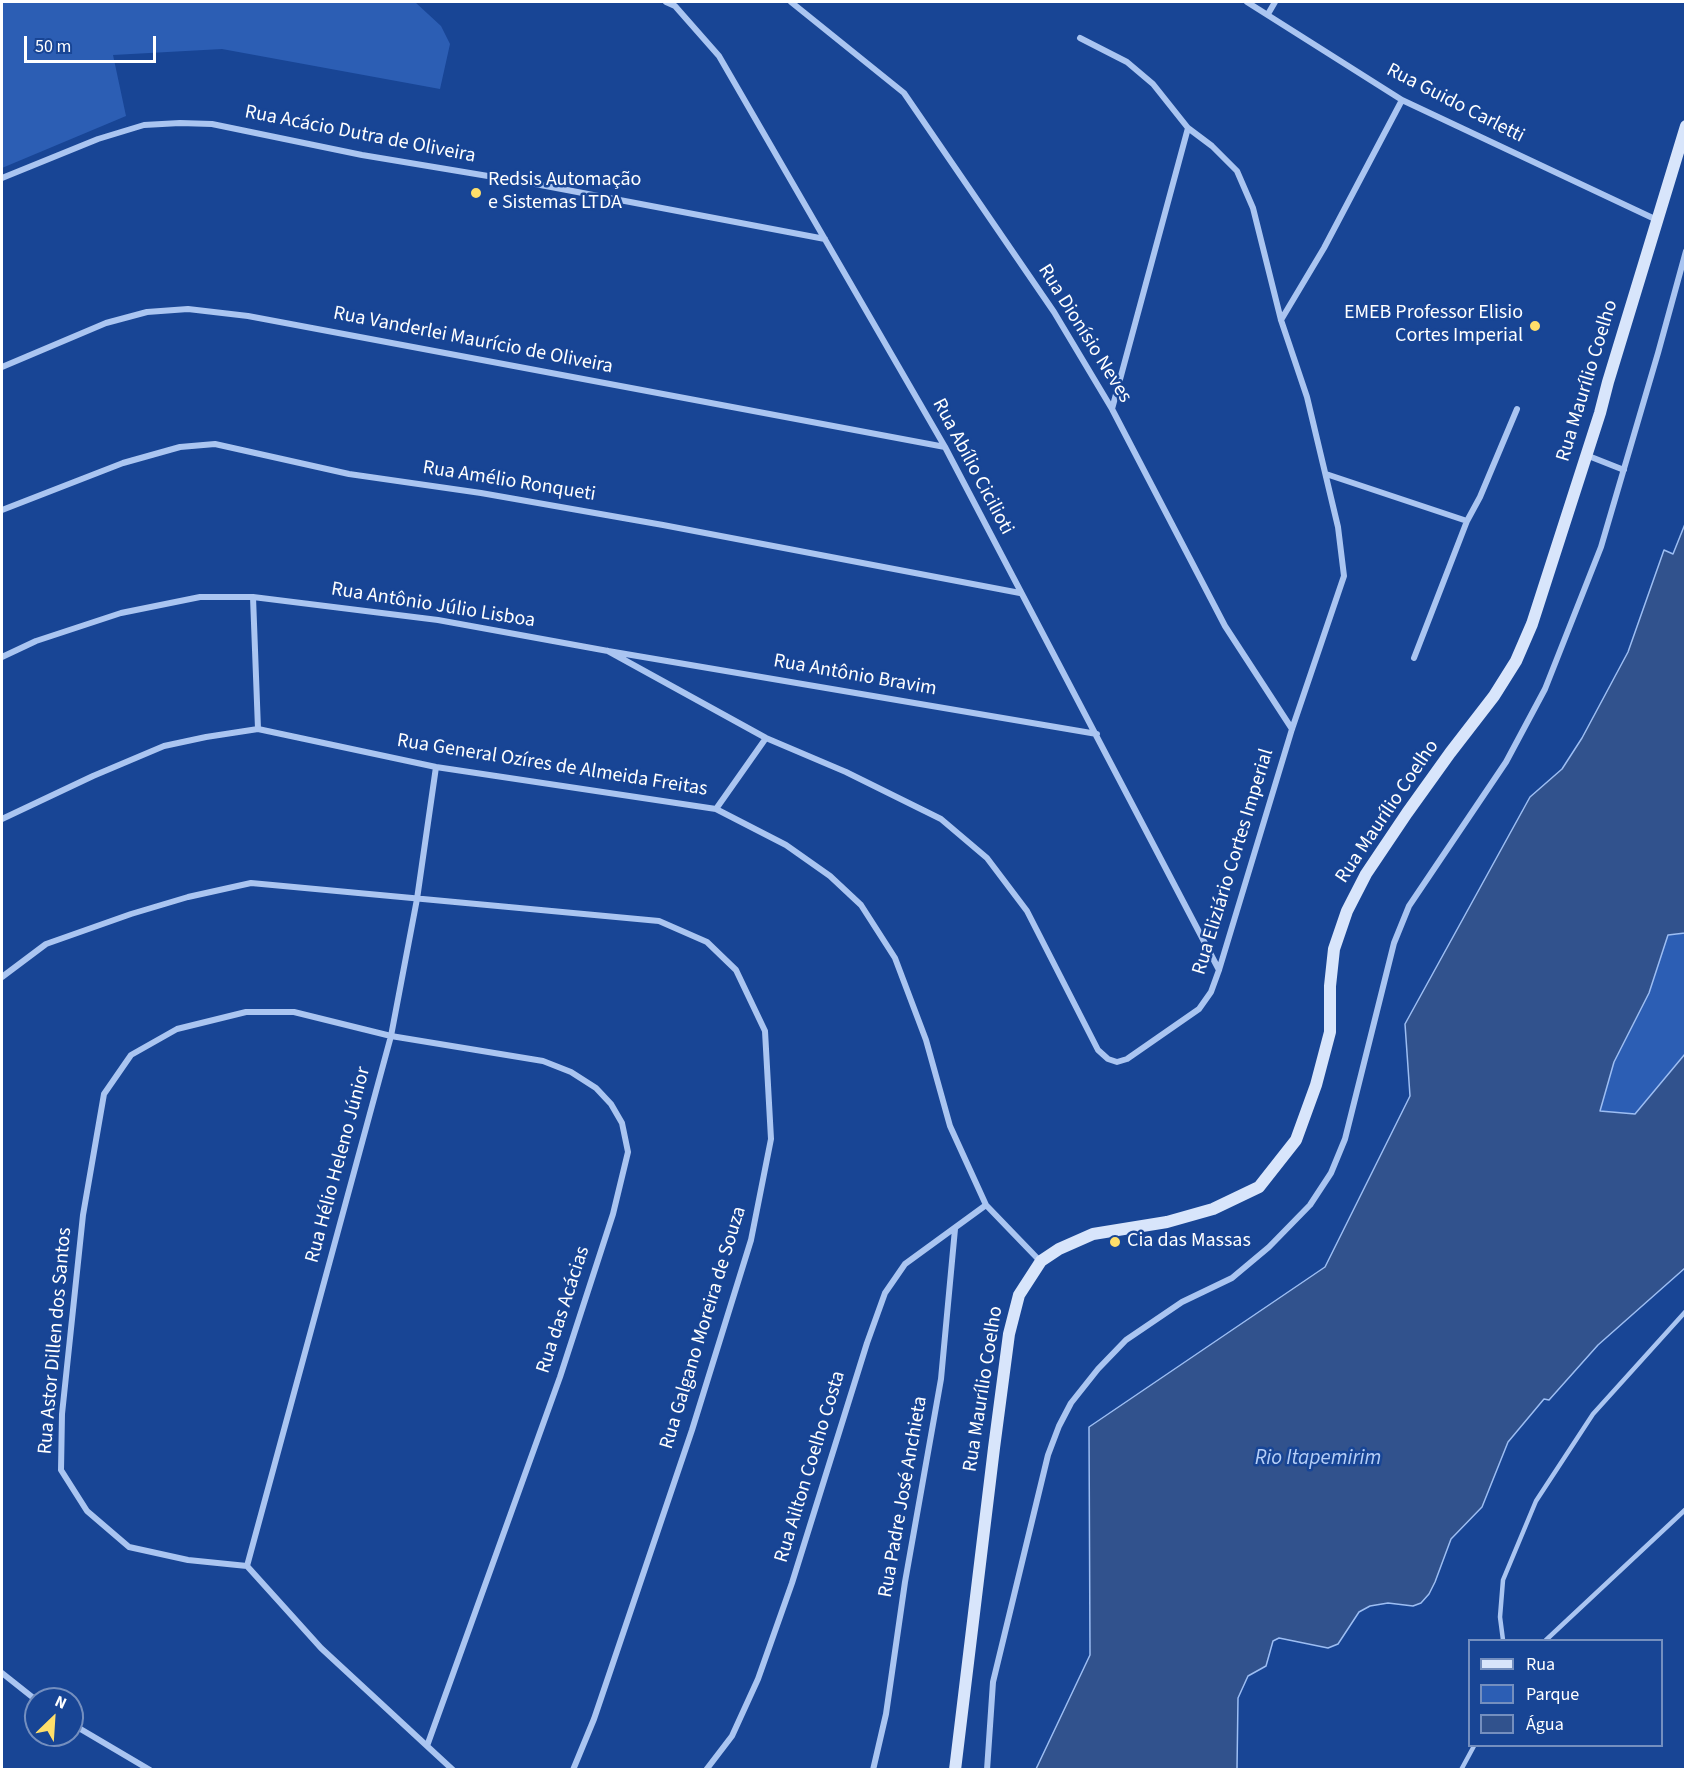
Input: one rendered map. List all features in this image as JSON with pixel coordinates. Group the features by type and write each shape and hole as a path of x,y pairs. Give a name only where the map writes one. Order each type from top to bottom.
{"main road":[{"name":"Rua Maurílio Coelho","path":"955,1770 993,1448 1010,1334 1019,1295 1041,1261 1059,1249 1093,1234 1167,1222 1234,1200 1259,1187 1296,1140 1317,1085 1330,1032 1330,986 1334,949 1347,911 1366,874 1450,753 1494,696 1516,661 1532,624 1686,126"}],"street":[{"name":"Rua Abílio Cicilioti","path":"666,2 675,6 719,56 945,447 1219,970"},
{"name":"Rua Dionísio Neves","path":"791,2 904,93 1054,312 1112,409 1226,626 1292,729"},
{"name":"Rua Guido Carletti","path":"1247,2 1402,100 1657,220"},
{"path":"1268,14 1275,2"},
{"name":"Rua Eliziário Cortes Imperial","path":"608,651 766,738 846,772 941,819 987,858 1027,911 1098,1050 1108,1059 1117,1062 1127,1059 1199,1009 1211,992 1219,970 1292,729 1344,576 1338,527 1307,397 1281,320 1253,208 1237,171 1212,146 1188,128 1153,84 1127,62 1080,38"},
{"path":"1281,320 1324,248 1402,100"},
{"name":"Rua Acácio Dutra de Oliveira","path":"2,178 98,138 144,125 212,124 362,155 530,183 825,239"},
{"path":"1112,409 1188,128"},
{"path":"987,1770 993,1682 1048,1455 1059,1426 1071,1403 1125,1340 1182,1302 1232,1278 1262,1253 1310,1205 1331,1173 1346,1139 1394,943 1409,906 1506,762 1545,688 1601,546 1686,251"},
{"name":"Rua Vanderlei Maurício de Oliveira","path":"2,367 106,322 147,312 188,309 248,316 945,447"},
{"path":"1414,658 1467,521 1480,497 1517,409"},
{"name":"Rua Amélio Ronqueti","path":"2,510 123,463 180,447 215,444 349,474 481,493 640,521 1020,593"},
{"path":"1586,455 1624,470"},
{"path":"1326,474 1467,521"},
{"name":"Rua Antônio Júlio Lisboa","path":"2,657 36,641 121,613 200,597 253,597 438,620 608,651"},
{"path":"253,597 258,729"},
{"name":"Rua Antônio Bravim","path":"608,651 1097,734"},
{"name":"Rua General Ozíres de Almeida Freitas","path":"2,819 93,776 164,746 258,729 436,767 716,809 786,845 830,876 861,905 896,958 926,1040 950,1126 986,1205 1041,1261"},
{"path":"716,809 766,738"},
{"name":"Rua Hélio Heleno Júnior","path":"247,1566 391,1036 417,899 436,767"},
{"name":"Rua Galgano Moreira de Souza","path":"2,978 46,944 188,897 251,883 659,921 707,942 736,970 765,1031 771,1140 751,1240 692,1430 594,1719 573,1770"},
{"name":"Rua Astor Dillen dos Santos","path":"247,1566 188,1560 129,1547 87,1510 61,1470 62,1414 83,1215 104,1094 131,1055 177,1029 246,1012 294,1012 391,1036"},
{"name":"Rua das Acácias","path":"391,1036 543,1061 571,1072 596,1088 611,1104 622,1123 628,1152 613,1214 560,1377 427,1746"},
{"name":"Rua Ailton Coelho Costa","path":"706,1770 732,1736 758,1679 796,1572 867,1343 885,1293 905,1264 986,1205"},
{"name":"Rua Padre José Anchieta","path":"873,1770 886,1714 905,1582 941,1379 955,1228"},
{"path":"247,1566 321,1648 453,1770"},
{"path":"2,1673 24,1690"},
{"path":"84,1731 150,1770"}],"lane":[{"path":"1503,1639 1500,1617 1503,1580 1536,1501 1593,1414 1686,1311"},
{"path":"1548,1639 1686,1509"},
{"path":"1461,1770 1473,1747"}],"green space":[{"path":"2,2 415,2 441,26 450,44 440,89 222,49 113,55 126,116 2,168"},
{"path":"1685,933 1685,1054 1635,1114 1599,1111 1614,1062 1649,993 1668,935"}],"water":[{"name":"Rio Itapemirim","path":"1685,524 1685,933 1668,935 1649,993 1614,1062 1600,1111 1635,1114 1685,1054 1685,1268 1598,1345 1549,1400 1544,1399 1508,1442 1482,1507 1451,1539 1435,1582 1421,1603 1413,1606 1388,1603 1370,1606 1359,1612 1338,1644 1328,1648 1279,1638 1273,1641 1266,1666 1248,1676 1238,1698 1237,1769 1036,1769 1090,1655 1089,1427 1325,1267 1410,1096 1405,1024 1530,797 1562,769 1582,738 1628,652 1664,550 1673,554"}],"place":[{"name":"Redsis Automação e Sistemas LTDA","path":"476,193"},
{"name":"EMEB Professor Elisio Cortes Imperial","path":"1535,326"},
{"name":"Cia das Massas","path":"1115,1242"}]}
